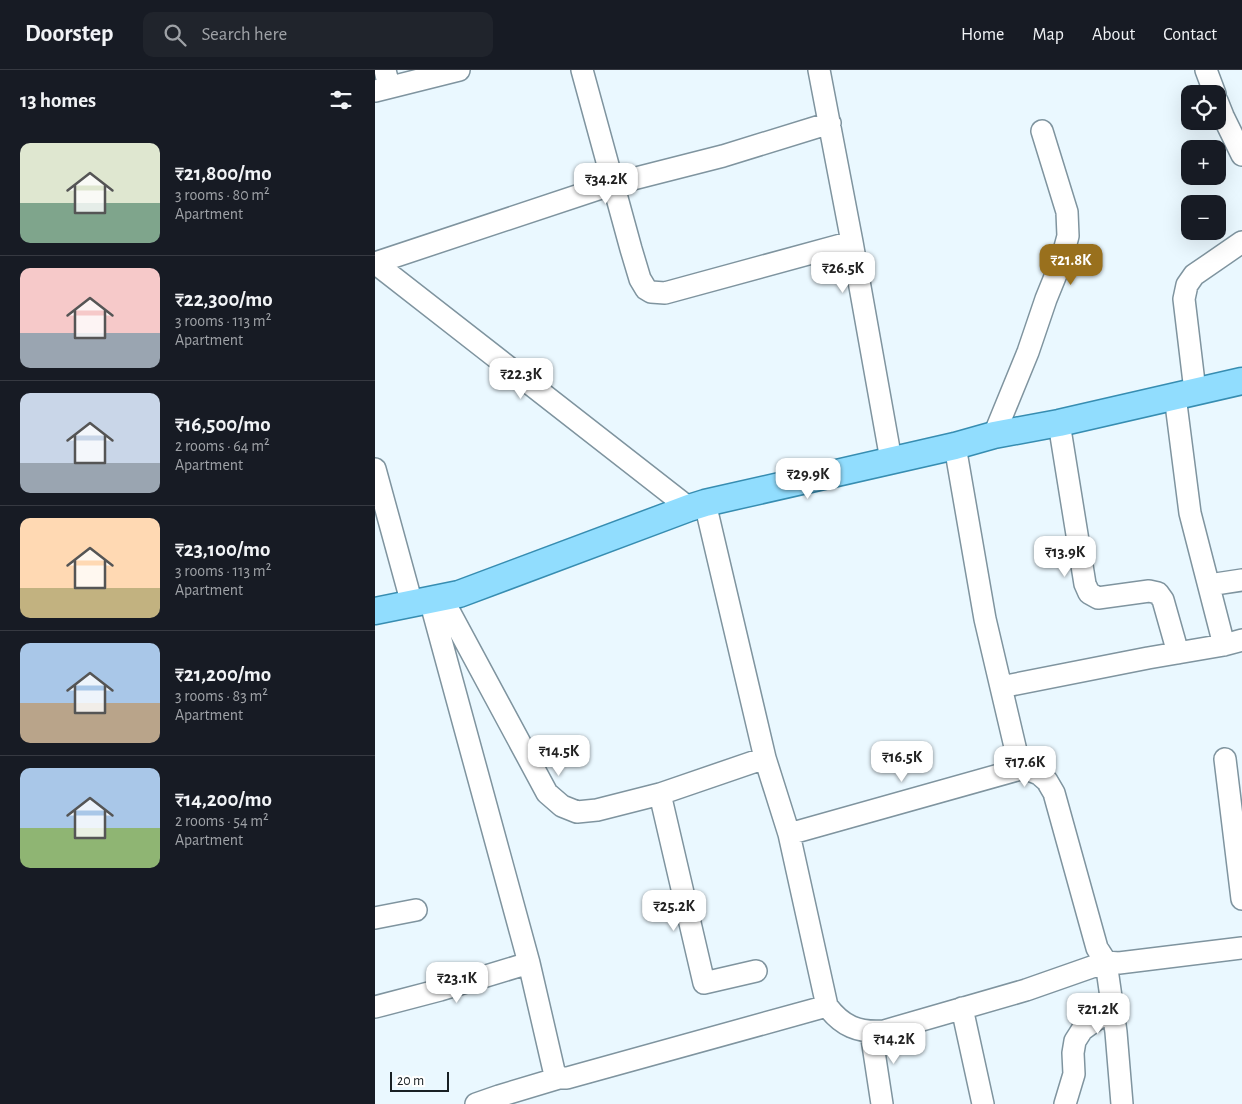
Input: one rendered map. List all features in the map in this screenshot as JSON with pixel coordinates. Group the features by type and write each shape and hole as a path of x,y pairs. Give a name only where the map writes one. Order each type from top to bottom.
{"main road":[{"path":"375,611 459,594 697,505 955,446 994,435 1059,423 1242,381"}],"street":[{"path":"383,83 459,70"},
{"path":"583,70 631,249 640,279 646,289 651,292 665,293 852,242"},
{"path":"819,70 891,460"},
{"path":"1206,70 1212,85"},
{"path":"1226,122 1242,155"},
{"path":"375,263 613,184 723,156 830,123"},
{"path":"994,435 1028,352 1061,262 1068,236 1067,212 1042,130"},
{"path":"1001,687 1233,642 1209,585 1190,513 1185,394 1184,299 1187,285 1194,275 1242,242"},
{"path":"375,263 697,505 765,758 789,834 827,1006 835,1017 846,1025 871,1032 884,1031 1026,990 1106,962 1119,963 1242,948"},
{"path":"1059,423 1085,584 1089,593 1098,598 1149,590 1158,593 1163,600 1178,653"},
{"path":"955,446 985,619 1016,751 1025,768"},
{"path":"375,469 428,600 529,963 554,1071 559,1078"},
{"path":"1209,585 1242,580"},
{"path":"428,600 547,793 561,806 577,812 597,810 660,794 765,758"},
{"path":"1225,759 1242,899"},
{"path":"789,834 1025,768 1039,774 1047,781 1054,793 1097,948 1106,962 1116,1032 1123,1104"},
{"path":"660,794 704,982 756,971"},
{"path":"375,918 416,910"},
{"path":"375,1007 440,990 529,963"},
{"path":"476,1104 523,1096 559,1078 567,1078 827,1006"},
{"path":"962,1008 983,1104"},
{"path":"1065,1104 1074,1074 1073,1053 1075,1041 1082,1030 1112,1008"},
{"path":"871,1032 883,1104"}]}
